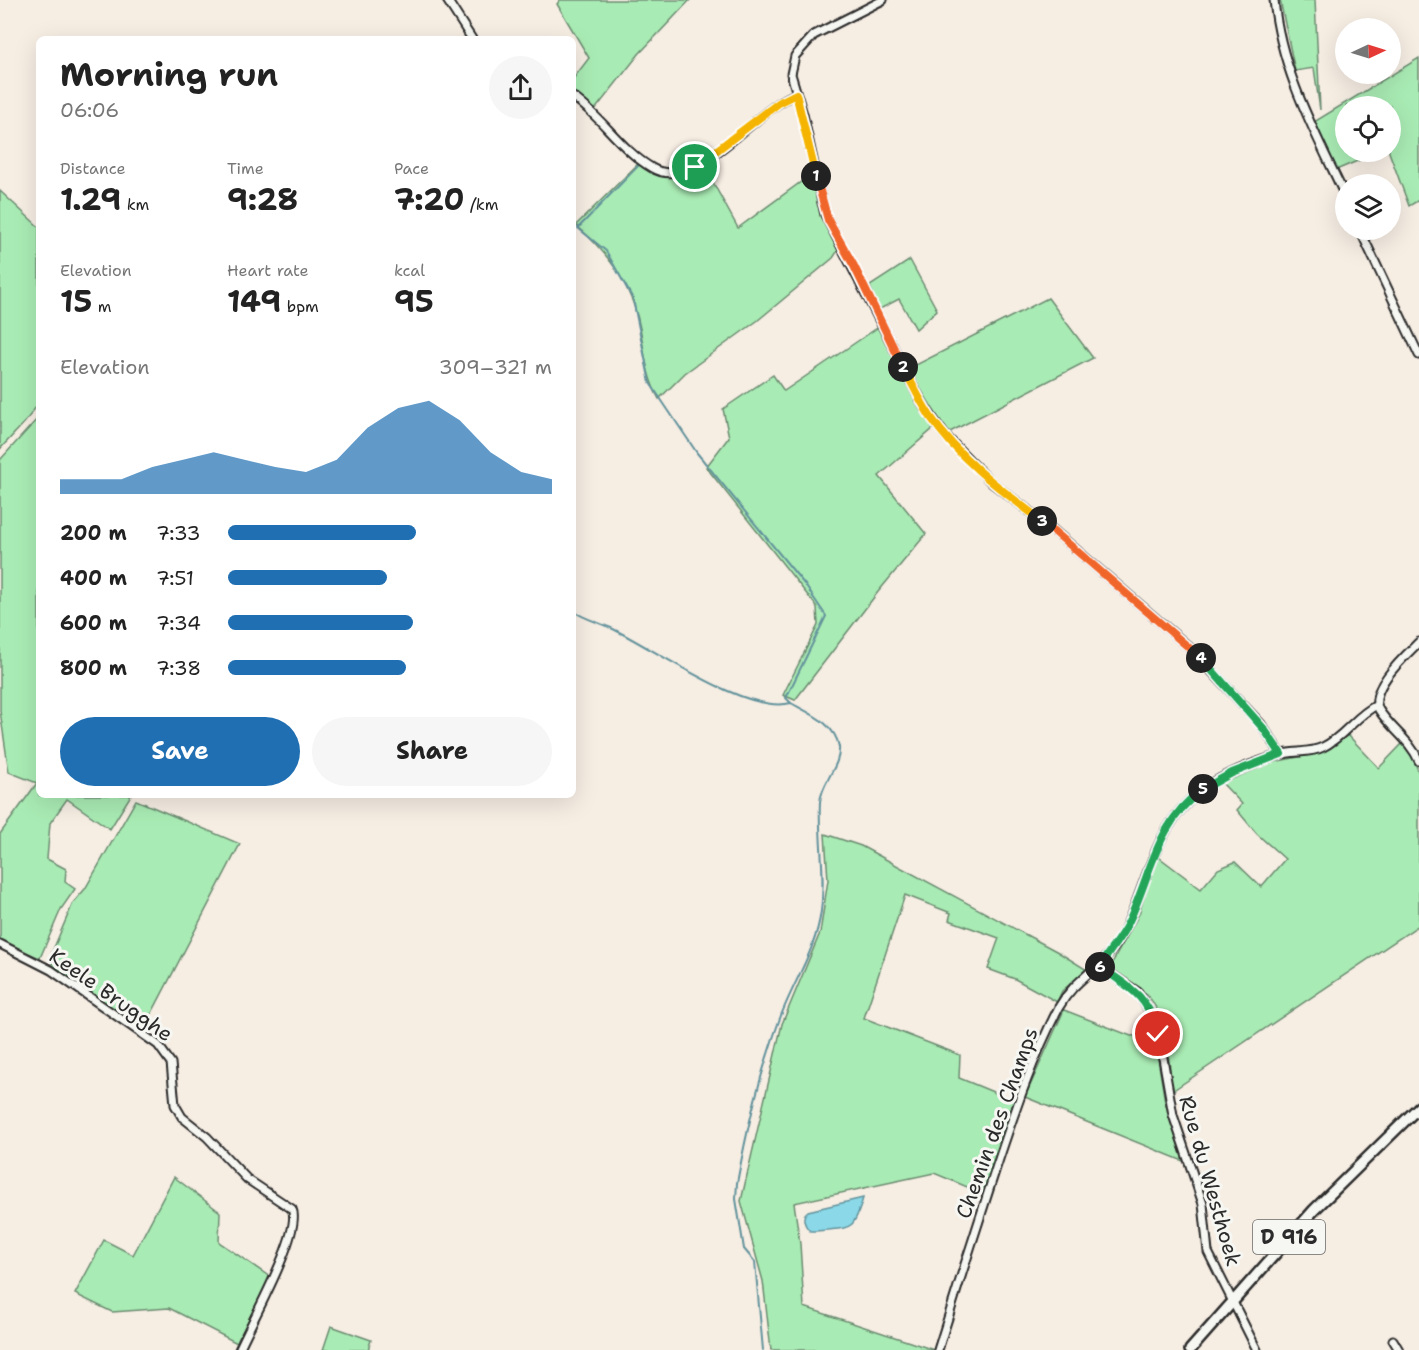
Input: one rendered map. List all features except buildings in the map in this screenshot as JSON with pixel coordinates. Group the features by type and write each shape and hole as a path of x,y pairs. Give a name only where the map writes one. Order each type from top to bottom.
{"main road":[{"name":"D 916","path":"1190,1350 1314,1209 1419,1107"},
{"name":"D 916","path":"1383,1142 1419,1116"}],"street":[{"path":"447,0 470,36"},
{"path":"883,0 828,26 806,42 792,64 796,94 828,220 934,422 996,487 1045,523 1189,647 1254,717 1281,754"},
{"path":"1274,0 1281,44 1294,86 1335,174"},
{"path":"576,100 632,153 655,169 671,173 699,164 780,102 796,94"},
{"path":"1365,240 1419,355"},
{"path":"1419,642 1383,684 1376,698 1377,705 1406,739 1419,761"},
{"name":"Chemin des Champs","path":"938,1350 977,1224 1033,1064 1066,996 1077,983 1099,966 1123,934 1151,859 1181,809 1212,783 1281,754 1305,752 1324,746 1377,705"},
{"name":"Keele Brugghe","path":"0,944 51,970 158,1045 171,1063 175,1105 182,1117 207,1137 247,1179 292,1209 295,1222 288,1246 239,1350"},
{"name":"Rue du Westhoek","path":"1099,966 1138,992 1152,1016 1160,1041 1175,1121 1203,1204 1208,1252 1257,1350"},
{"path":"1394,1340 1399,1350"}],"green space":[{"path":"560,0 690,0 639,54 594,111 576,96 576,75 589,58 557,4"},
{"path":"1280,0 1315,0 1320,110 1314,68 1295,71"},
{"path":"1419,58 1419,200 1409,206 1401,184 1401,174 1397,174 1393,162 1401,162 1401,96 1357,96 1376,84 1401,84 1401,69"},
{"path":"1335,109 1335,162 1355,162 1336,170 1314,122"},
{"path":"639,163 655,173 671,177 687,176 705,168 738,228 813,173 817,204 839,249 833,258 757,321 685,373 659,399 649,375 637,316 626,287 619,273 600,248 576,225"},
{"path":"0,191 36,224 36,407 0,449"},
{"path":"910,260 937,310 916,329 899,299 878,310 870,286"},
{"path":"1048,298 1093,358 948,433 908,369"},
{"path":"880,326 907,385 935,427 879,476 926,534 795,700 783,695 818,625 817,607 706,467 729,437 723,409 773,375 784,391"},
{"path":"36,420 36,783 9,772 0,711 0,460"},
{"path":"1348,735 1379,768 1403,743 1411,753 1419,773 1419,925 1172,1091 1166,1040 1159,1014 1147,995 1118,974 1111,965 1139,914 1156,855 1201,889 1218,869 1235,862 1261,887 1285,859 1257,834 1237,810 1242,804 1222,783 1273,762 1319,753"},
{"path":"36,784 36,798 129,798 110,829 67,799 50,823 47,859 66,869 65,882 75,889 61,909 40,958 0,941 0,834"},
{"path":"136,800 240,844 142,1032 53,965 50,957 73,903 85,889"},
{"path":"825,834 861,846 1058,952 1087,970 1062,991 1057,1002 1015,979 988,969 999,938 949,920 951,913 905,895 864,1018 960,1055 959,1078 1015,1101 984,1194 934,1173 794,1203 800,1244 804,1307 934,1350 771,1350 763,1281 741,1201 782,1024 820,933 828,880"},
{"path":"1064,1010 1131,1036 1154,1034 1165,1102 1183,1161 1025,1097"},
{"path":"174,1177 220,1212 219,1242 270,1277 237,1343 169,1308 112,1312 75,1294 104,1240 133,1255"},
{"path":"331,1326 371,1340 368,1350 323,1350"}],"water":[{"path":"863,1198 856,1218 848,1226 810,1231 805,1223 804,1218 808,1211"}],"waterway":[{"path":"638,166 578,228 606,251 633,299 650,383 697,453 805,585 826,616 786,698 791,703"},
{"path":"576,612 629,637 725,690 772,704 791,703 827,725 837,739 839,754 820,802 823,884 818,926 809,954 784,1007 766,1061 737,1183 736,1199 744,1249 755,1262 763,1350"}],"route":[{"path":"695,167 780,102 796,94 803,114 820,196 828,220 848,254 885,331 934,422 1005,495 1045,523 1183,641 1238,699 1264,729 1281,754 1212,783 1195,795 1177,814 1151,859 1123,934 1099,966 1141,995 1150,1010 1158,1034"}]}
